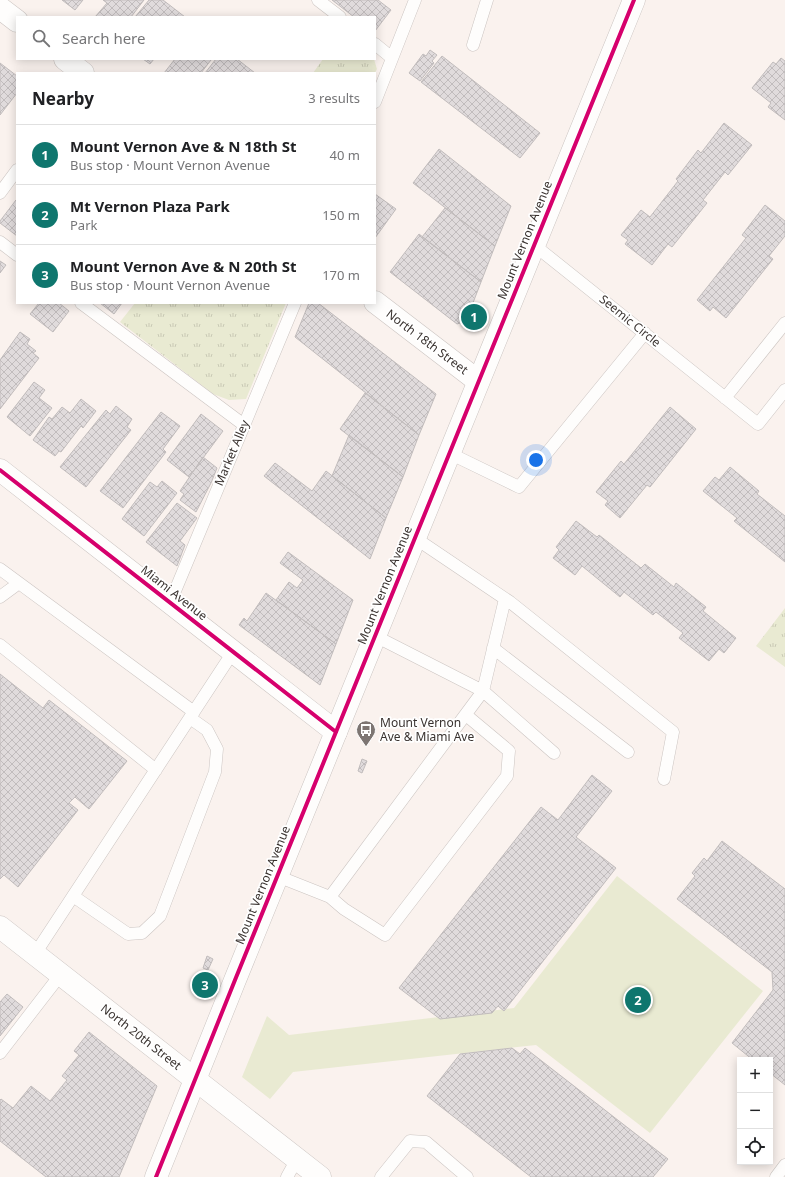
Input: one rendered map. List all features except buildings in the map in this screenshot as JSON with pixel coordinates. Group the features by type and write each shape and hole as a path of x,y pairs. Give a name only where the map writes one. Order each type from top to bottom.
{"street":[{"name":"Mount Vernon Avenue","path":"156,1177 634,0"},
{"path":"0,8 16,20"},
{"path":"66,60 82,72"},
{"name":"North 18th Street","path":"376,303 478,381"},
{"name":"Miami Avenue","path":"0,470 336,732"},
{"name":"North 20th Street","path":"0,927 195,1078 292,1168 320,1177"}],"lane":[{"path":"318,0 339,16"},
{"path":"376,99 415,0"},
{"path":"473,45 487,0"},
{"path":"376,45 392,58"},
{"path":"0,193 16,171"},
{"path":"0,242 16,254"},
{"name":"Seemic Circle","path":"534,245 758,424 785,390"},
{"path":"82,304 244,425"},
{"name":"Market Alley","path":"170,603 295,304"},
{"path":"725,398 785,323"},
{"path":"449,453 519,487 645,333"},
{"path":"415,538 505,599 673,732 664,780"},
{"path":"0,569 192,715 207,730 217,749 216,772 160,916 142,933 128,934 73,896"},
{"path":"0,597 19,583"},
{"path":"330,897 483,692 505,599"},
{"path":"375,636 483,692 554,753"},
{"path":"0,645 156,770"},
{"path":"493,648 628,752"},
{"path":"35,954 233,652"},
{"path":"277,876 330,897 344,909 385,935 507,776 509,751 466,715"},
{"path":"0,1053 61,974"},
{"path":"381,1177 410,1141 426,1142 468,1177"},
{"path":"776,1177 785,1165"}],"green space":[{"path":"322,60 374,60 377,69 376,72 314,72"},
{"path":"134,304 286,304 246,399 229,400 213,394 120,322"},
{"path":"785,608 785,667 756,646"},
{"path":"617,876 763,991 650,1133 536,1045 293,1072 270,1099 242,1077 267,1016 289,1035 514,1008"}],"cycle path":[{"path":"156,1177 634,0"},
{"path":"0,470 336,732"}],"place":[{"name":"Mount Vernon Ave & N 18th St","path":"474,317"},
{"name":"Mount Vernon Ave & Miami Ave","path":"366,747"},
{"name":"Mount Vernon Ave & N 20th St","path":"205,985"},
{"name":"Mt Vernon Plaza Park","path":"638,1000"}]}
